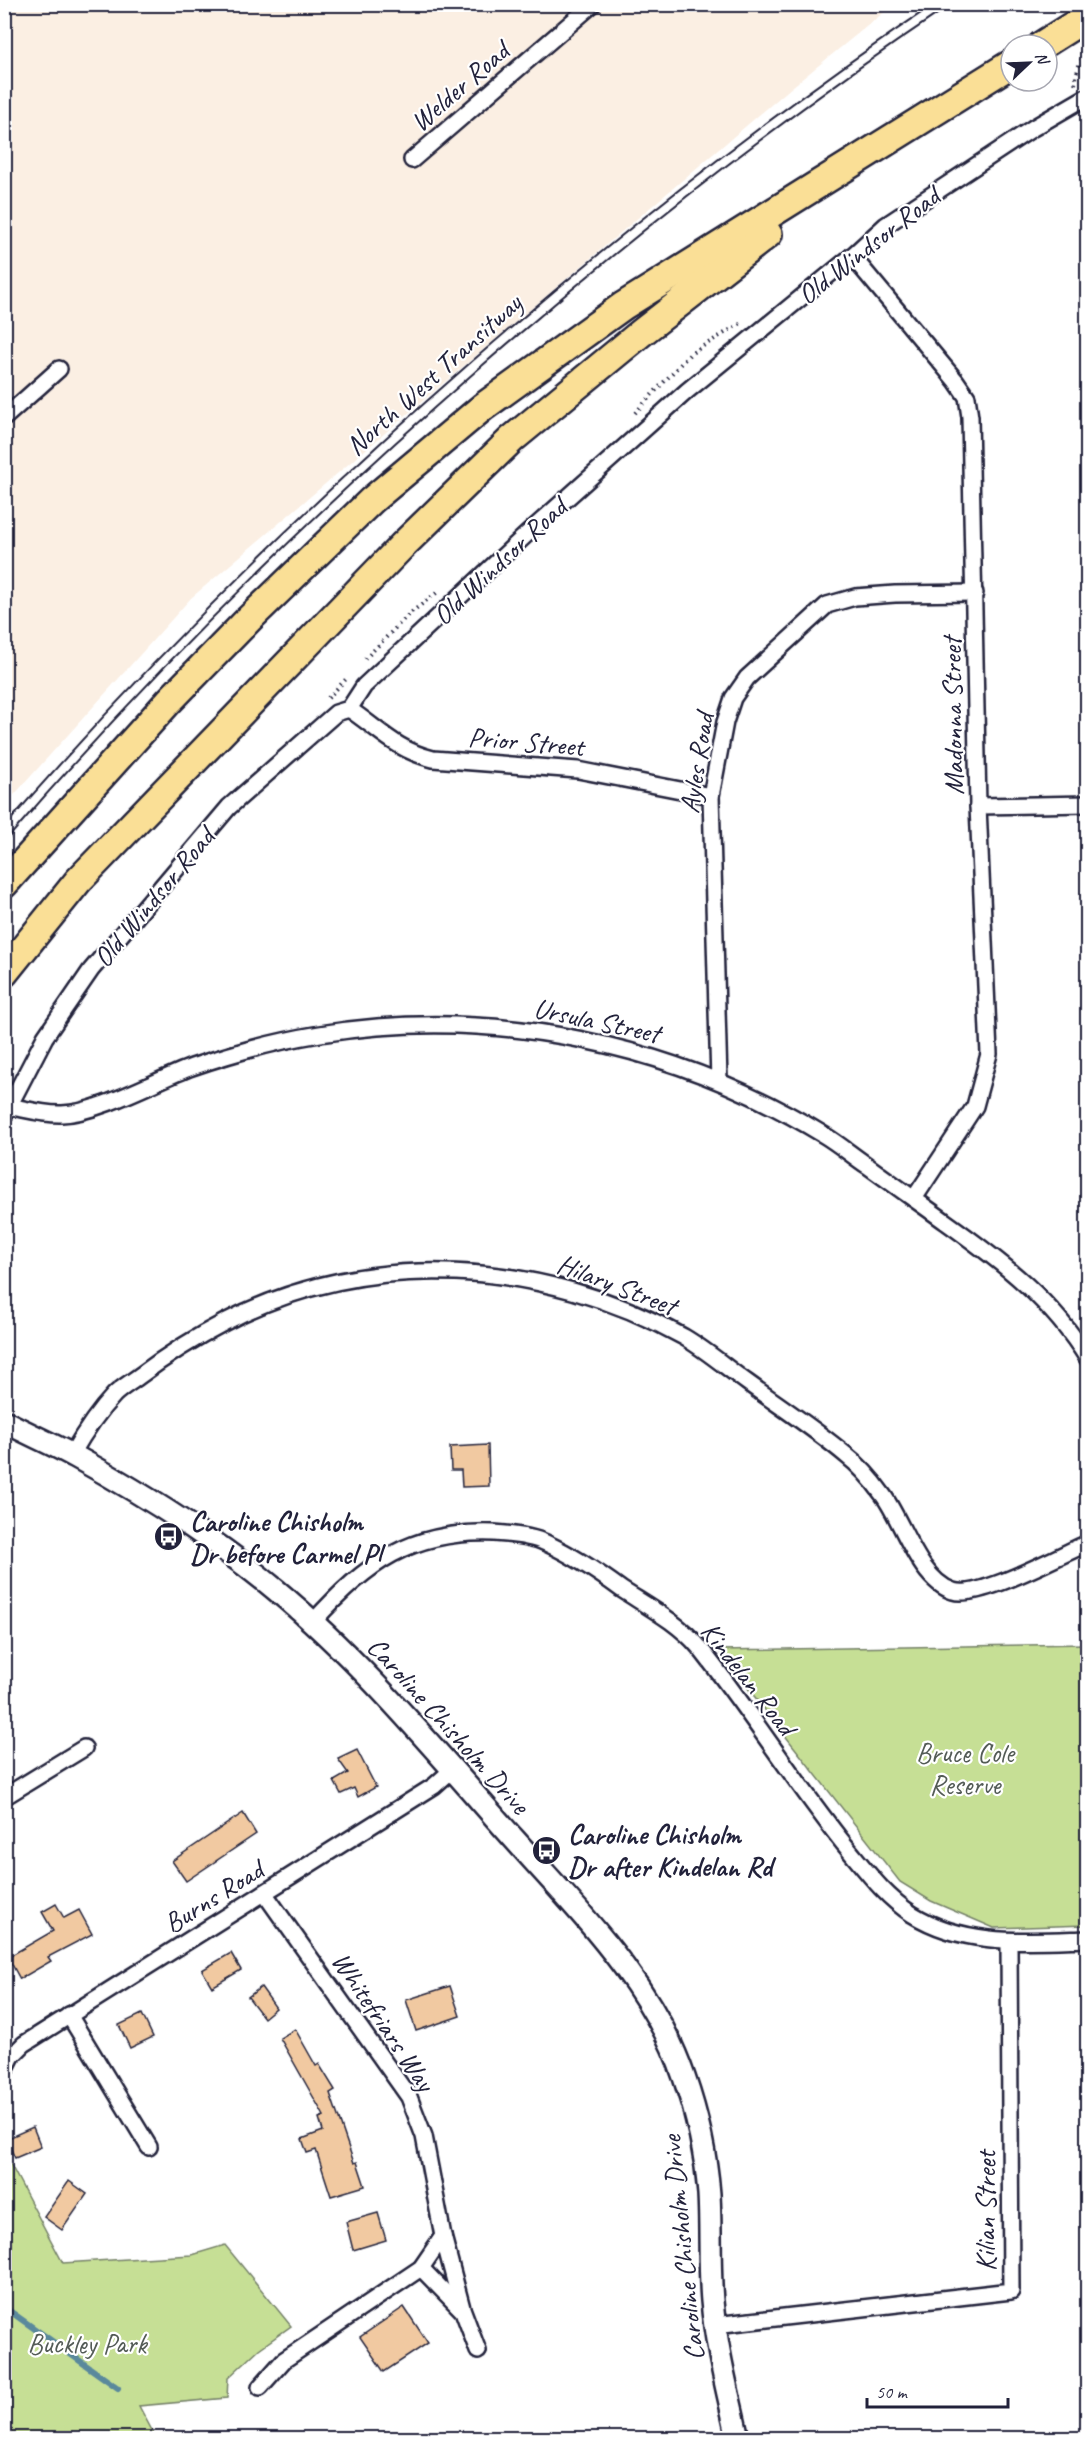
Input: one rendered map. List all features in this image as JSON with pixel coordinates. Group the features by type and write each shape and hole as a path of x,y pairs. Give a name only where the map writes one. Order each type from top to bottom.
{"highway":[{"path":"1059,34 1088,16"},
{"name":"Old Windsor Road","path":"4,884 169,700 249,619 372,500 483,407 623,306 999,72"},
{"name":"Old Windsor Road","path":"4,973 78,881 402,546 512,440 641,333 873,152"}],"main road":[{"name":"Caroline Chisholm Drive","path":"4,1421 109,1475 255,1573 313,1622 363,1670 604,1939 635,1980 663,2025 691,2098 704,2156 709,2193 712,2300 715,2325 738,2439"}],"street":[{"name":"Welder Road","path":"412,160 593,4"},
{"name":"Old Windsor Road","path":"6,1111 45,1036 91,970 229,807 336,713 349,709 364,686 687,391 852,256 886,225 1088,96"},
{"name":"Madonna Street","path":"852,256 951,374 967,398 970,417 978,806 989,1054 975,1106 915,1197"},
{"path":"4,418 59,369"},
{"name":"Ayles Road","path":"719,1081 711,796 725,722 733,698 747,678 827,605 855,597 875,595 975,593"},
{"name":"Prior Street","path":"349,709 387,739 413,754 433,759 578,770 711,796"},
{"path":"978,806 1088,804"},
{"name":"Ursula Street","path":"6,1111 61,1114 87,1110 192,1067 262,1046 321,1034 430,1024 507,1028 577,1037 653,1056 719,1081 825,1135 982,1246 1030,1287 1072,1334 1088,1359"},
{"name":"Hilary Street","path":"72,1454 88,1427 115,1394 173,1351 255,1307 303,1290 359,1277 414,1271 466,1272 527,1279 587,1295 686,1338 848,1456 883,1496 930,1574 942,1586 956,1593 968,1593 990,1587 1088,1543"},
{"name":"Kindelan Road","path":"313,1622 364,1571 391,1553 423,1541 470,1532 506,1534 544,1542 603,1576 669,1621 697,1645 823,1817 881,1889 912,1914 938,1926 979,1939 1009,1942 1088,1939"},
{"path":"4,1797 84,1748"},
{"name":"Burns Road","path":"6,2070 12,2056 24,2044 434,1786 452,1770"},
{"name":"Whitefriars Way","path":"265,1894 409,2097 424,2136 443,2236 463,2311 478,2351"},
{"name":"Kilian Street","path":"715,2325 1011,2291 1009,1942"},
{"path":"69,2015 149,2147"},
{"path":"260,2387 284,2361 421,2268 443,2236"},
{"path":"421,2268 463,2311"}],"lane":[{"name":"North West Transitway","path":"4,835 66,763 221,600 387,442 555,295 667,205 943,4"}],"shaded area":[{"path":"5,5 893,5 792,87 191,598 5,805"}],"green space":[{"name":"Bruce Cole Reserve","path":"1087,1644 1087,1925 994,1928 931,1901 900,1882 718,1650"},
{"name":"Buckley Park","path":"5,2154 63,2263 192,2255 225,2245 291,2326 259,2349 228,2378 227,2398 139,2406 156,2438 5,2438"}],"building":[{"path":"488,1445 489,1486 462,1487 461,1470 451,1470 450,1447"},
{"path":"357,1750 376,1787 358,1797 354,1788 341,1794 334,1781 348,1773 338,1759"},
{"path":"243,1813 256,1834 186,1881 172,1861"},
{"path":"56,1904 64,1918 79,1910 92,1934 48,1957 51,1961 20,1979 8,1957 53,1931 42,1912"},
{"path":"231,1953 241,1970 212,1987 202,1970"},
{"path":"450,1986 460,2016 416,2031 406,2000"},
{"path":"261,1987 276,2008 264,2018 248,1997"},
{"path":"142,2014 153,2037 130,2048 119,2025"},
{"path":"295,2029 316,2066 319,2064 335,2090 330,2093 354,2163 357,2162 365,2186 331,2196 316,2150 307,2153 302,2139 323,2131 319,2118 324,2116 280,2038"},
{"path":"33,2127 41,2147 15,2158 6,2139"},
{"path":"69,2181 87,2194 62,2230 44,2217"},
{"path":"378,2213 386,2240 353,2250 346,2222"},
{"path":"404,2307 428,2343 384,2372 360,2337"}],"waterway":[{"path":"4,2307 118,2388"}],"place":[{"name":"Caroline Chisholm Dr before Carmel Pl","path":"169,1537"},
{"name":"Caroline Chisholm Dr after Kindelan Rd","path":"547,1850"}]}
